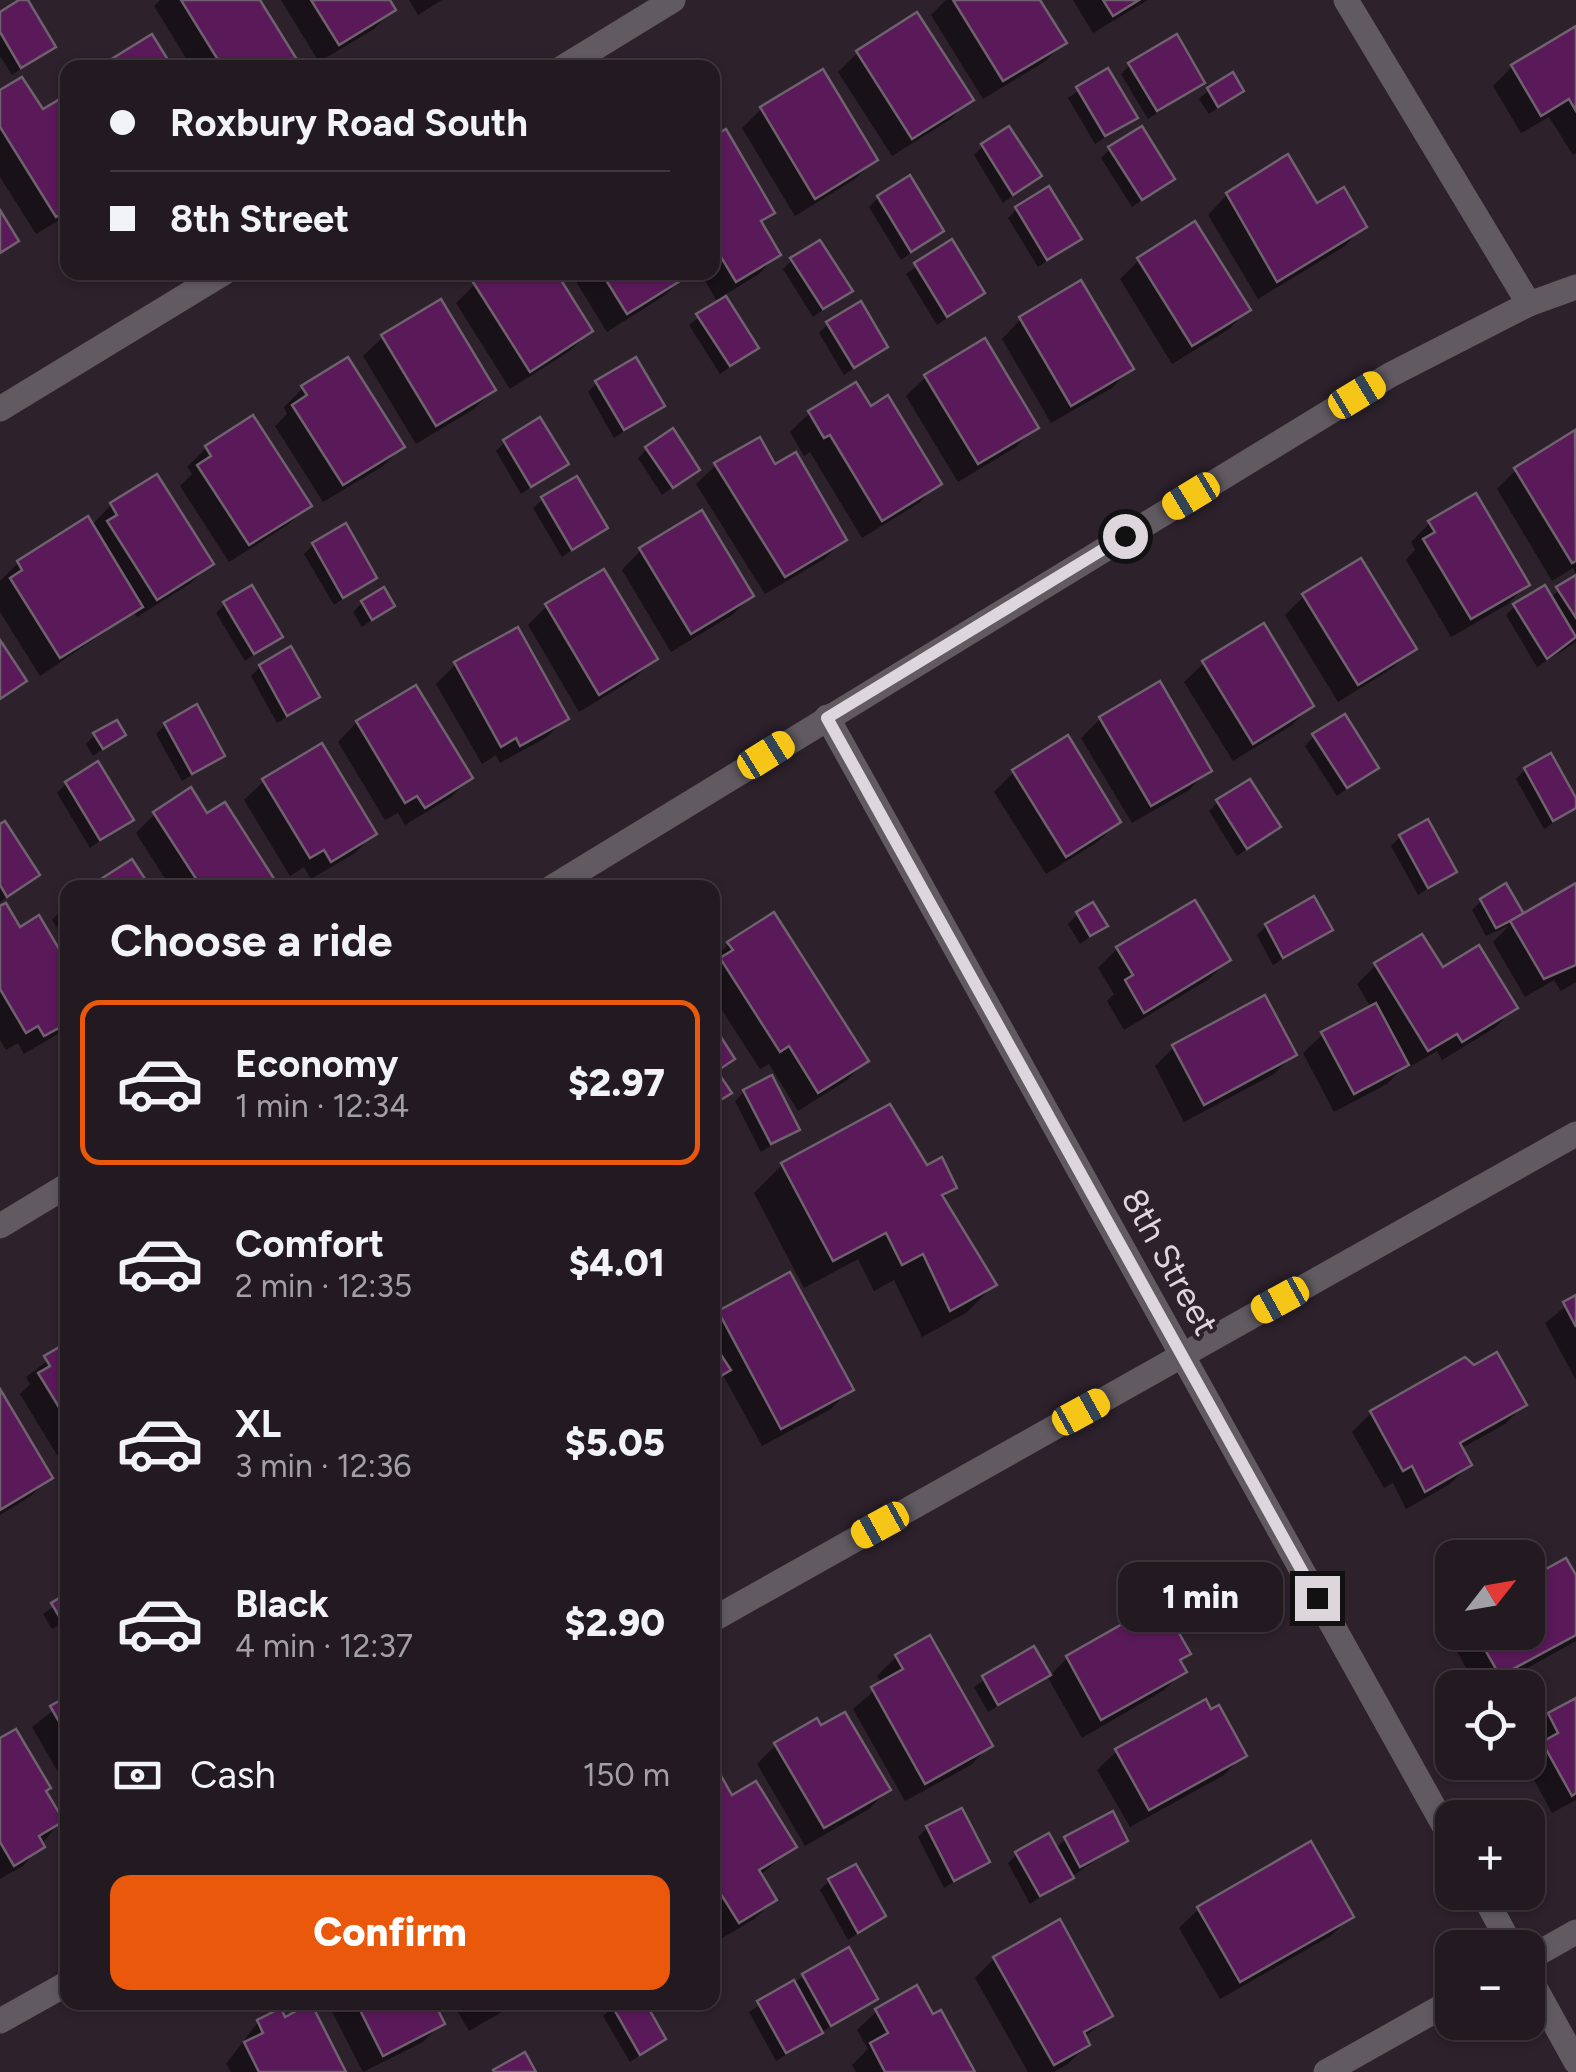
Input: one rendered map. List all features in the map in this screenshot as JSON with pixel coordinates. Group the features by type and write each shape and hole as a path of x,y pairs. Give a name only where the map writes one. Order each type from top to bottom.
{"street":[{"path":"575,60 673,0"},
{"path":"1346,0 1529,304"},
{"path":"0,409 211,280"},
{"path":"563,880 1390,375 1529,304 1576,287"},
{"name":"8th Street","path":"827,718 1435,1809"},
{"path":"720,1615 1576,1134"},
{"path":"0,1226 60,1190"},
{"path":"1545,1949 1576,1932"},
{"path":"0,2021 60,1987"},
{"path":"1545,2006 1576,2062"},
{"path":"1326,2072 1435,2011"}],"building":[{"path":"19,0 28,0 56,47 21,68 0,32 0,12"},
{"path":"181,0 260,0 297,60 218,60"},
{"path":"311,0 390,0 396,10 339,45"},
{"path":"953,0 1040,0 1067,43 1003,81"},
{"path":"1103,0 1139,0 1113,16"},
{"path":"917,12 974,100 912,139 856,51"},
{"path":"1576,26 1576,111 1569,99 1541,116 1511,65"},
{"path":"152,34 168,60 110,60"},
{"path":"1177,34 1205,83 1157,111 1128,63"},
{"path":"1108,68 1138,118 1105,136 1076,87"},
{"path":"823,69 878,160 815,199 760,107"},
{"path":"1233,72 1244,91 1218,107 1207,88"},
{"path":"22,77 43,109 60,99 60,215 56,217 0,127 0,90"},
{"path":"1009,126 1042,176 1013,195 981,144"},
{"path":"1142,126 1175,179 1142,200 1108,147"},
{"path":"726,129 775,213 761,221 781,255 736,282 720,255 720,132"},
{"path":"1288,154 1317,203 1344,187 1367,227 1277,282 1226,193"},
{"path":"910,175 944,231 911,252 877,196"},
{"path":"1049,186 1082,239 1047,260 1015,207"},
{"path":"0,210 19,241 0,253"},
{"path":"1195,221 1251,310 1192,346 1137,258"},
{"path":"952,239 985,293 947,317 914,263"},
{"path":"820,240 853,291 823,309 790,258"},
{"path":"561,280 593,331 530,372 473,282"},
{"path":"606,280 682,280 627,314"},
{"path":"1081,280 1134,369 1071,406 1019,317"},
{"path":"726,296 759,348 730,366 696,314"},
{"path":"441,299 496,390 436,426 381,335"},
{"path":"861,301 888,347 854,368 826,322"},
{"path":"985,338 1039,428 978,464 924,375"},
{"path":"348,357 405,447 343,485 292,405 307,395 301,386"},
{"path":"636,357 665,406 624,430 595,381"},
{"path":"856,382 871,406 888,395 942,484 882,521 830,435 824,438 808,411"},
{"path":"253,415 312,506 249,545 197,465 211,456 205,446"},
{"path":"540,417 569,464 531,487 503,440"},
{"path":"673,428 700,470 673,488 645,447"},
{"path":"1575,430 1576,561 1572,563 1514,468"},
{"path":"760,437 775,464 796,452 847,540 785,577 714,463"},
{"path":"157,474 214,564 157,600 107,521 117,515 110,503"},
{"path":"577,476 608,528 572,550 541,497"},
{"path":"1476,493 1530,585 1471,619 1423,539 1435,532 1428,521"},
{"path":"702,510 754,596 691,634 639,548"},
{"path":"88,516 143,607 60,658 10,578 22,570 17,561"},
{"path":"346,523 377,578 343,598 312,543"},
{"path":"1361,558 1417,649 1358,685 1302,594"},
{"path":"604,569 658,659 599,695 545,604"},
{"path":"1576,575 1576,618 1556,587"},
{"path":"252,585 283,637 254,654 223,602"},
{"path":"1545,585 1576,637 1547,659 1513,604"},
{"path":"384,587 395,606 372,620 361,601"},
{"path":"1264,623 1314,706 1253,744 1202,661"},
{"path":"518,627 569,719 520,746 516,738 501,747 454,662"},
{"path":"0,640 27,681 0,699"},
{"path":"291,646 320,697 287,716 259,665"},
{"path":"1160,681 1212,771 1151,806 1099,717"},
{"path":"416,685 473,778 425,808 417,796 405,803 356,721"},
{"path":"197,704 225,756 192,774 164,723"},
{"path":"1345,714 1379,768 1347,788 1312,734"},
{"path":"117,720 126,735 103,749 93,733"},
{"path":"1068,735 1121,822 1066,857 1012,770"},
{"path":"322,743 377,834 331,862 324,850 310,858 262,779"},
{"path":"1551,753 1576,798 1576,808 1553,821 1524,768"},
{"path":"98,761 134,820 100,840 65,782"},
{"path":"1250,779 1281,827 1247,849 1216,800"},
{"path":"191,787 207,813 225,802 275,880 197,880 153,812"},
{"path":"1428,819 1457,872 1428,888 1399,835"},
{"path":"5,821 40,875 7,897 0,885 0,824"},
{"path":"132,859 146,880 99,880"},
{"path":"1506,883 1524,914 1496,928 1480,899"},
{"path":"1576,883 1576,965 1544,979 1510,921"},
{"path":"1314,896 1333,930 1283,958 1265,924"},
{"path":"1195,900 1231,960 1144,1013 1125,980 1133,975 1116,947"},
{"path":"1093,902 1108,926 1090,936 1076,912"},
{"path":"6,903 20,927 39,915 60,950 60,1027 44,1036 38,1026 26,1033 0,989 0,906"},
{"path":"774,912 869,1061 818,1093 789,1046 780,1052 720,958 733,950 727,942"},
{"path":"1422,934 1443,967 1479,945 1518,1008 1462,1042 1457,1034 1428,1051 1374,963"},
{"path":"1265,995 1297,1055 1204,1105 1172,1045"},
{"path":"1376,1003 1409,1065 1354,1094 1321,1032"},
{"path":"720,1036 735,1059 720,1069"},
{"path":"720,1075 732,1093 720,1100"},
{"path":"772,1075 800,1130 771,1144 743,1090"},
{"path":"890,1104 927,1165 942,1157 957,1188 942,1195 997,1285 950,1311 923,1254 902,1265 886,1233 833,1261 781,1163"},
{"path":"790,1272 854,1390 781,1429 720,1310"},
{"path":"1576,1295 1576,1327 1563,1302"},
{"path":"60,1347 60,1409 38,1373 50,1366 44,1356"},
{"path":"1497,1352 1527,1405 1460,1443 1472,1465 1425,1492 1412,1466 1403,1471 1370,1411 1465,1357 1474,1365"},
{"path":"720,1353 731,1370 720,1376"},
{"path":"0,1389 53,1478 0,1510"},
{"path":"1566,1558 1576,1575 1576,1635 1511,1670 1497,1670 1485,1650 1545,1650 1545,1570"},
{"path":"60,1598 60,1618 51,1603"},
{"path":"1161,1602 1191,1654 1180,1660 1187,1672 1101,1720 1066,1656"},
{"path":"930,1635 993,1746 925,1784 871,1687 903,1669 895,1655"},
{"path":"1034,1646 1051,1675 998,1705 982,1676"},
{"path":"1576,1698 1576,1793 1572,1796 1545,1747 1545,1740 1558,1733 1548,1713"},
{"path":"1206,1699 1211,1709 1219,1705 1247,1756 1149,1810 1115,1749"},
{"path":"60,1700 60,1723 50,1706"},
{"path":"845,1712 891,1790 824,1828 774,1743 817,1718 821,1725"},
{"path":"16,1729 51,1788 46,1791 60,1814 60,1823 39,1836 45,1847 14,1866 0,1842 0,1738"},
{"path":"720,1774 732,1795 756,1781 797,1847 759,1870 777,1900 739,1923 720,1893"},
{"path":"962,1808 990,1862 954,1881 926,1826"},
{"path":"1113,1811 1128,1841 1080,1867 1064,1837"},
{"path":"1049,1833 1074,1878 1040,1896 1015,1852"},
{"path":"1311,1841 1354,1917 1240,1982 1197,1907"},
{"path":"856,1864 886,1916 858,1933 828,1879"},
{"path":"1060,1919 1113,2016 1084,2032 1090,2045 1054,2065 993,1957"},
{"path":"849,1947 878,1999 831,2026 802,1974"},
{"path":"794,1980 823,2033 786,2053 757,2001"},
{"path":"917,1985 933,2014 941,2010 975,2072 885,2072 870,2043 888,2033 875,2009"},
{"path":"277,2010 282,2010 285,2017 298,2010 315,2010 346,2072 259,2072 244,2042 263,2033 257,2020"},
{"path":"360,2010 438,2010 445,2024 383,2056"},
{"path":"614,2010 650,2010 666,2039 640,2055"},
{"path":"525,2052 536,2072 494,2072 493,2070"}],"route":[{"path":"1125,536 827,718 1317,1598"}]}
